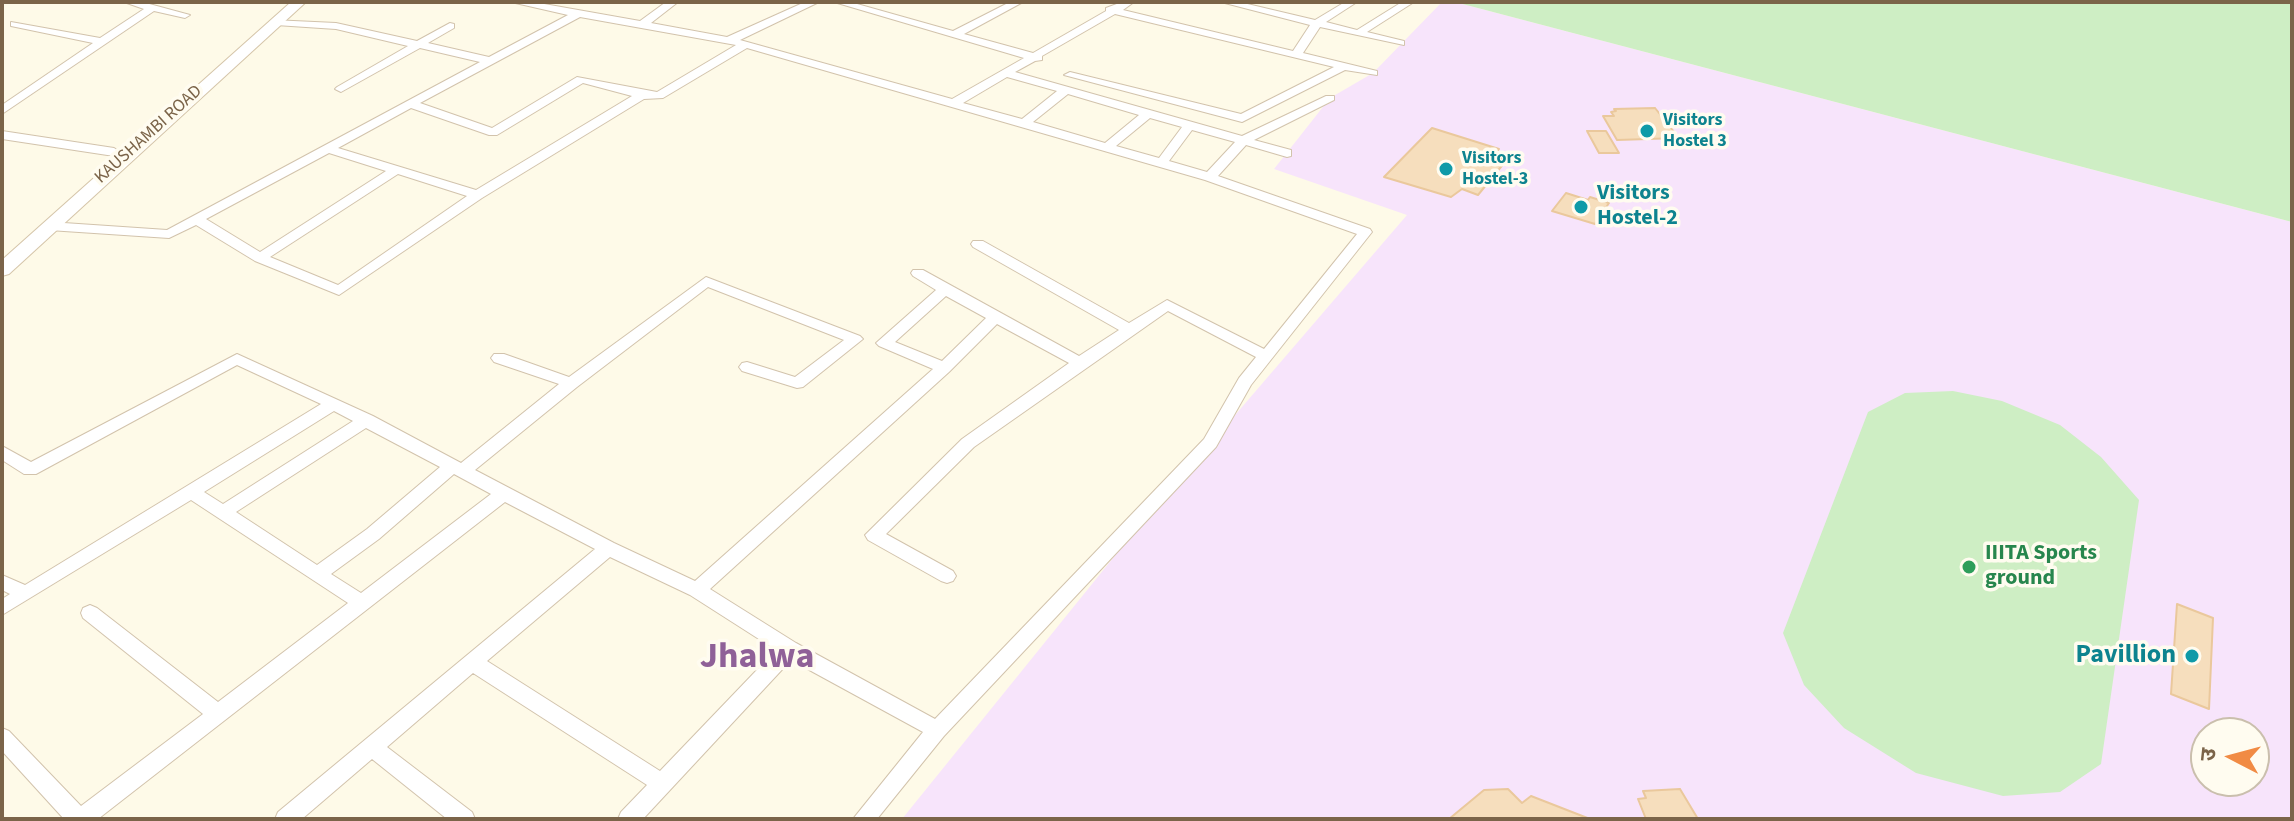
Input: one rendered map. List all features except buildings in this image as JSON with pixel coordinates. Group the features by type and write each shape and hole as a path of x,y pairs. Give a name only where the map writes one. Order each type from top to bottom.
{"main road":[{"path":"2,255 114,152 287,2"},
{"name":"KAUSHAMBI ROAD","path":"2,270 299,2"}],"street":[{"path":"129,2 185,15"},
{"path":"516,2 746,44 1210,177 1365,232 1245,382 1210,443 937,730 864,819"},
{"path":"643,24 673,2"},
{"path":"728,41 814,2"},
{"path":"839,2 1038,58"},
{"path":"957,33 1018,2"},
{"path":"952,104 1038,58 1110,10 1129,2"},
{"path":"1226,2 1400,43"},
{"path":"1268,13 1284,2"},
{"path":"1295,56 1317,23 1352,2"},
{"path":"1360,32 1409,2"},
{"path":"2,110 99,41 152,8"},
{"path":"1110,10 1373,73"},
{"path":"49,226 169,234 579,13"},
{"path":"276,22 336,26 492,61"},
{"path":"15,24 99,41"},
{"path":"341,89 450,26"},
{"path":"411,104 493,132 581,79 642,95 659,96 746,44"},
{"path":"1226,135 1242,118 1342,67"},
{"path":"1008,74 1287,153"},
{"path":"1070,75 1242,118"},
{"path":"1023,124 1066,90"},
{"path":"198,220 260,258 339,291 477,195 642,95"},
{"path":"1210,177 1244,140 1330,98"},
{"path":"1106,148 1147,114"},
{"path":"1161,164 1190,125"},
{"path":"2,135 114,152"},
{"path":"329,149 477,195"},
{"path":"260,258 396,170"},
{"path":"978,244 1130,330"},
{"path":"918,273 1080,363"},
{"path":"318,574 706,281 855,339 797,383 747,367"},
{"path":"944,368 884,342 945,289"},
{"path":"947,576 874,535 968,443 1080,363 1167,305 1266,356"},
{"path":"697,590 944,368 995,317"},
{"path":"499,358 571,383"},
{"path":"2,452 30,470 237,359 367,420 608,548 697,590 789,649 937,730"},
{"path":"2,608 334,404"},
{"path":"224,512 367,420"},
{"path":"192,492 363,604"},
{"path":"2,737 80,819 505,493"},
{"path":"286,819 608,548"},
{"path":"2,582 26,593"},
{"path":"90,613 219,715"},
{"path":"629,819 789,649"},
{"path":"474,663 663,784"},
{"path":"372,747 464,819"}],"shaded area":[{"path":"1442,2 1455,2 2292,222 2292,819 902,819 1126,542 1407,215 1274,169 1330,98 1373,73"}],"green space":[{"path":"1455,2 2292,2 2292,222"},
{"name":"IIITA Sports ground","path":"1953,391 2002,401 2060,425 2101,457 2139,500 2101,764 2060,792 2003,796 1916,773 1844,728 1804,685 1783,633 1868,412 1905,393"}],"place":[{"name":"Visitors Hostel 3","path":"1647,131"},
{"name":"Visitors Hostel-3","path":"1446,169"},
{"name":"Visitors Hostel-2","path":"1581,207"},
{"name":"IIITA Sports ground","path":"1969,567"},
{"name":"Pavillion","path":"2192,656"}],"district":[{"name":"Jhalwa","path":"757,659"}]}
